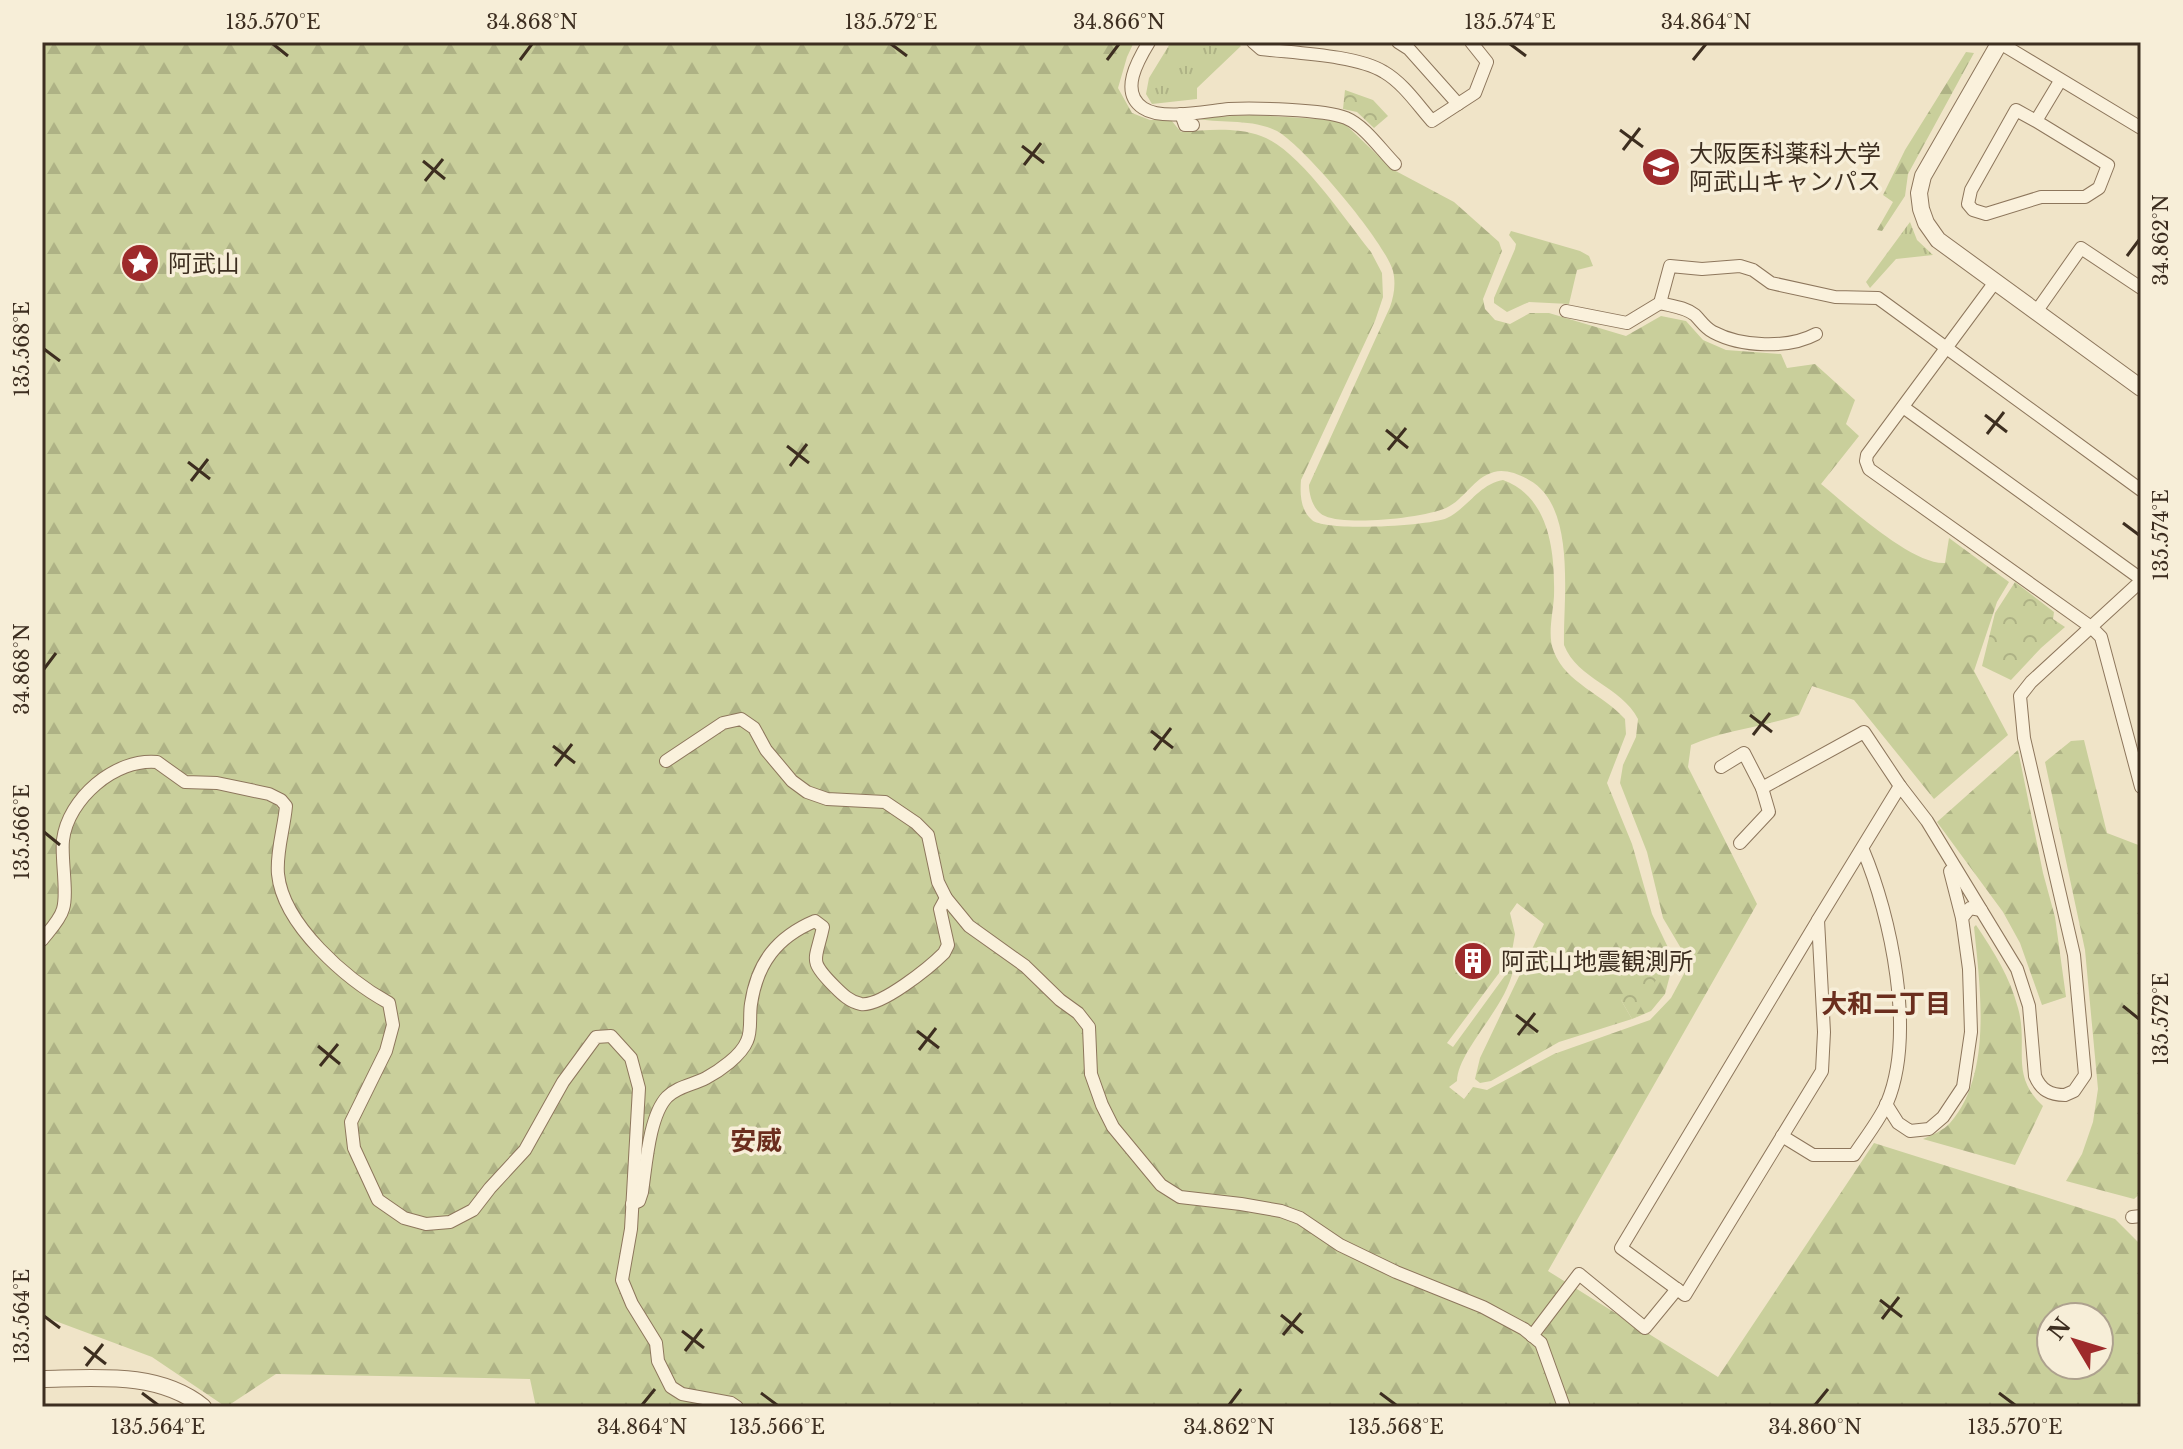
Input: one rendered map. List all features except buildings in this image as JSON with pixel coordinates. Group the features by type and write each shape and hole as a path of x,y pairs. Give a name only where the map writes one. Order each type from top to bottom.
{"street":[{"path":"1149,42 1133,75 1134,95 1142,108 1154,113 1232,109 1336,116 1355,123 1395,164"},
{"path":"1253,42 1261,49 1354,61 1375,67 1396,81 1432,121 1475,93 1487,62 1471,42"},
{"path":"1398,42 1409,49 1458,104"},
{"path":"2141,128 2000,42 1926,168 1919,193 1923,216 1933,235 2141,388"},
{"path":"2036,121 2060,81"},
{"path":"2016,110 2036,121 2108,165 2099,188 2085,197 2041,197 1986,214 1973,210 1968,204 1971,190 2016,110"},
{"path":"1181,114 1185,125 1193,125"},
{"path":"2036,312 2081,248 2141,288"},
{"path":"1566,311 1627,323 1660,303 1670,266 1702,269 1740,266 1753,270 1771,283 1835,297 1878,298 2141,490"},
{"path":"1995,282 1867,455 1866,461 1869,469 2101,637 2141,787"},
{"path":"1660,303 1689,311 1713,332 1741,341 1793,343 1816,334"},
{"path":"1762,788 1864,732 1927,821 2017,969 2029,1006 2035,1076 2039,1085 2055,1095 2074,1091 2085,1075 2074,955 2024,738 2020,696 2031,682 2141,580 1903,407"},
{"path":"666,761 723,723 741,719 754,728 766,750 792,781 807,792 827,799 885,802 916,823 928,835 934,870 946,898 969,926 1025,966 1078,1013 1089,1027 1091,1074 1102,1105 1113,1127 1161,1185 1180,1197 1241,1204 1281,1211 1300,1218 1340,1245 1396,1272 1483,1307 1541,1343 1564,1407"},
{"path":"1721,767 1744,753 1762,788 1769,812 1740,843"},
{"path":"42,940 64,908 63,840 67,821 77,805 106,777 128,766 157,762 185,782 217,783 269,794 281,800 286,806 278,874 284,899 296,920 339,968 368,992 389,1003 393,1025 386,1051 351,1122 354,1148 378,1200 404,1218 426,1224 450,1222 473,1210 525,1150 576,1061 596,1037 611,1036 631,1058 639,1088 631,1229 622,1280 632,1304 656,1343 658,1361 671,1387 682,1394 731,1403 737,1407"},
{"path":"1818,920 1824,1032 1822,1071 1685,1295 1621,1248 1818,920 1863,850 1900,786"},
{"path":"1886,1104 1912,1137 1929,1129 1943,1117 1963,1087 1971,1032 1969,969 1956,886 1941,844"},
{"path":"1782,1136 1813,1155 1854,1155 1886,1104 1897,1053 1896,963 1878,885 1863,850"},
{"path":"632,1204 639,1201 642,1192 659,1109 667,1097 679,1088 705,1078 740,1053 748,1041 753,991 778,942 803,926 815,921 819,923 823,927 815,950 819,971 846,998 861,1004 870,1003 892,992 944,953 948,945 940,909 946,898"},
{"path":"1962,918 1970,908 1981,910"},
{"path":"1532,1336 1579,1274 1645,1328 1677,1289"},
{"path":"42,1379 146,1381 175,1390 200,1404"}],"green space":[{"path":"42,42 1134,42 1118,88 1132,113 1150,120 1171,120 1181,132 1242,131 1276,143 1320,187 1371,252 1382,273 1383,297 1375,321 1301,480 1305,511 1312,520 1336,526 1437,521 1447,518 1487,486 1503,480 1531,499 1540,513 1551,545 1554,596 1551,632 1554,652 1567,672 1625,719 1626,734 1607,783 1632,844 1652,914 1674,960 1665,994 1651,1011 1637,1017 1635,1015 1656,978 1621,1000 1632,1019 1559,1042 1491,1081 1480,1083 1475,1079 1480,1058 1544,924 1517,903 1510,913 1515,934 1511,957 1447,1043 1453,1047 1504,977 1513,970 1501,999 1465,1056 1457,1081 1449,1087 1464,1099 1473,1087 1487,1090 1554,1054 1650,1020 1671,998 1685,972 1682,950 1663,918 1647,852 1620,783 1623,765 1636,737 1638,719 1621,698 1579,667 1564,645 1565,579 1561,532 1555,510 1544,493 1529,480 1512,473 1494,472 1446,508 1403,518 1336,519 1321,514 1315,507 1309,485 1390,307 1394,289 1393,271 1360,218 1289,140 1277,131 1257,124 1194,118 1253,115 1336,120 1345,124 1392,169 1454,202 1499,242 1502,251 1483,299 1485,309 1495,320 1510,324 1530,313 1549,313 1626,336 1661,316 1686,321 1703,340 1726,350 1781,354 1787,368 1815,364 1855,400 1846,424 1859,436 1821,484 1863,519 1916,555 1945,563 1949,538 2009,582 1997,602 1974,671 2008,735 1934,799 1854,700 1812,686 1799,715 1691,745 1688,767 1757,904 1548,1271 1718,1377 1874,1143 2115,1219 2141,1245 2141,1407 536,1407 530,1379 276,1374 226,1407 152,1357 42,1316"},
{"path":"1171,42 1236,42 1241,46 1197,88 1197,99 1152,104 1146,94 1149,78"},
{"path":"1966,52 1974,53 1908,174 1905,196 1882,231 1877,230 1893,202 1883,195 1905,150"},
{"path":"1345,90 1373,100 1388,116 1374,128 1357,112 1343,109"},
{"path":"1910,222 1917,240 1933,255 1896,259 1870,288 1866,282"},
{"path":"1511,231 1589,256 1593,266 1577,270 1569,304 1529,302 1507,312 1494,303 1515,249 1516,244 1509,235"},
{"path":"2015,582 2054,612 2053,619 2065,627 2011,680 1982,666 1995,613"},
{"path":"2084,740 2107,833 2141,846 2141,1193 2134,1199 2066,1181 2082,1154 2093,1122 2098,1089 2085,950 2045,762 2071,741"},
{"path":"2018,750 2055,917 2066,997 2042,1005 2020,943 2003,912 1937,822"},
{"path":"1976,925 2011,986 2021,1022 2023,1072 2026,1083 2043,1106 2015,1165 1923,1139 1950,1123 1964,1103 1973,1080 1980,1029"},
{"path":"1646,965 1652,969 1656,980 1637,1017 1632,1019 1621,1000 1637,966"}],"place":[{"name":"大阪医科薬科大学 阿武山キャンパス","path":"1661,167"},
{"name":"阿武山","path":"140,263"},
{"name":"阿武山地震観測所","path":"1473,961"}],"district":[{"name":"大和二丁目","path":"1886,1004"},
{"name":"安威","path":"756,1141"}]}
